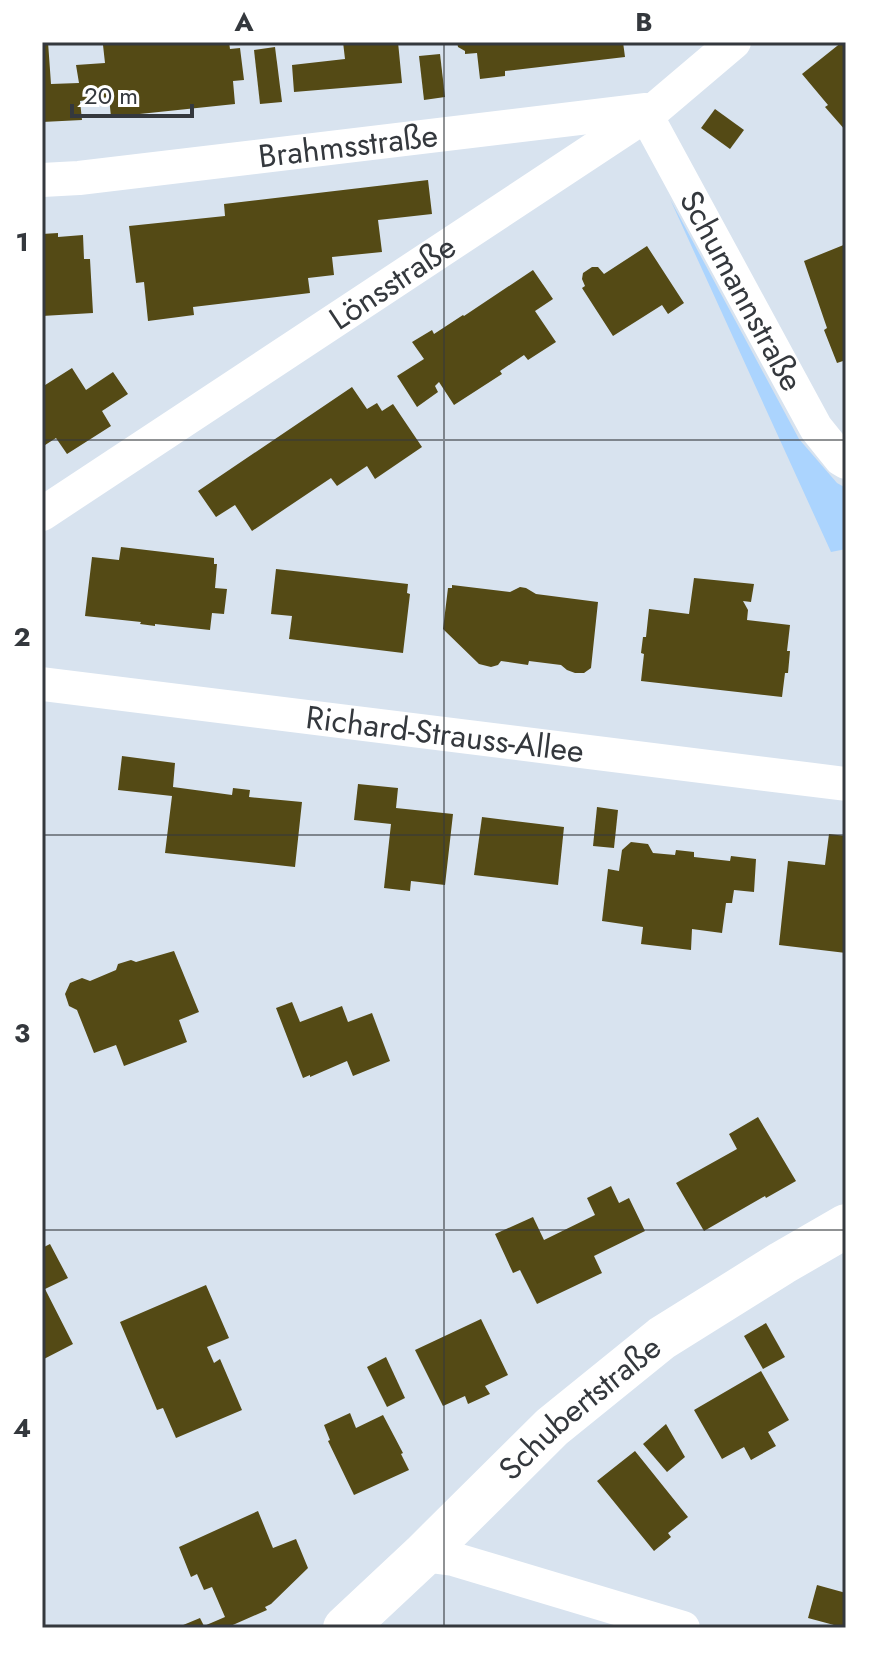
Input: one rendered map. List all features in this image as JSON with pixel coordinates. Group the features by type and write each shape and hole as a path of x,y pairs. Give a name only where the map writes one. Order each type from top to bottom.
{"street":[{"name":"Lönsstraße","path":"42,514 651,112 734,42"},
{"name":"Brahmsstraße","path":"42,180 651,112"},
{"name":"Schumannstraße","path":"651,112 816,428 846,462"},
{"name":"Richard-Strauss-Allee","path":"42,684 846,784"},
{"name":"Schubertstraße","path":"345,1628 552,1427 662,1338 846,1226"},
{"path":"423,1555 453,1559 683,1628"}],"shaded area":[{"path":"670,199 799,439 837,483 846,488 846,549 831,552"}],"building":[{"path":"42,42 48,42 51,84 79,83 76,65 105,63 103,45 134,42 229,42 230,49 240,48 244,80 233,81 235,104 111,117 109,97 80,101 82,120 42,122"},
{"path":"343,42 398,42 402,83 294,92 292,65 345,59"},
{"path":"457,42 623,42 625,57 505,71 505,76 480,79 477,53 465,54"},
{"path":"846,42 846,131 802,74"},
{"path":"275,47 282,102 260,104 254,50"},
{"path":"440,54 445,97 424,100 419,56"},
{"path":"715,109 744,130 730,149 701,128"},
{"path":"428,180 432,214 378,220 382,252 332,257 334,275 308,278 310,293 193,307 194,315 148,321 144,282 136,283 129,226 225,216 224,204"},
{"path":"58,233 58,237 83,235 84,259 90,259 93,313 42,316 42,234"},
{"path":"846,244 846,360 837,363 804,261"},
{"path":"647,246 684,303 668,314 662,305 613,336 582,288 585,286 583,273 598,267 604,274"},
{"path":"533,270 553,299 535,311 556,342 528,360 524,355 500,371 502,374 454,405 439,382 435,386 438,392 417,407 397,376 424,359 412,342 432,330 434,334"},
{"path":"72,368 86,390 113,372 128,394 102,411 111,426 67,454 56,438 42,447 42,387"},
{"path":"352,387 367,409 377,403 382,411 393,404 422,447 375,479 367,466 337,486 331,478 252,531 235,505 216,517 198,491"},
{"path":"121,547 214,558 214,564 217,564 215,588 227,589 224,614 212,613 210,630 85,616 92,557 119,560"},
{"path":"276,569 408,584 407,593 410,594 403,653 289,639 292,616 271,614"},
{"path":"694,578 754,584 751,602 743,601 748,610 747,620 790,625 788,673 785,673 782,697 641,681 644,654 641,653 649,609 689,614"},
{"path":"452,585 510,592 520,587 536,594 598,602 591,668 584,673 575,673 561,665 529,661 528,665 501,661 491,667 479,664 443,629 448,588"},
{"path":"122,756 175,763 173,787 232,795 233,788 250,790 249,797 302,802 295,867 165,853 172,796 118,790"},
{"path":"358,784 398,788 396,808 453,814 445,885 411,881 410,891 384,888 391,824 354,820"},
{"path":"597,807 618,810 614,848 593,846"},
{"path":"482,817 564,827 558,885 474,875"},
{"path":"829,834 846,836 846,953 779,945 788,861 825,865"},
{"path":"631,842 648,844 653,853 675,855 676,850 694,852 694,857 730,861 731,856 756,859 754,892 734,890 732,903 726,903 722,933 692,929 691,950 641,944 643,927 602,921 608,869 619,871 622,850"},
{"path":"174,951 199,1012 179,1020 187,1042 124,1066 116,1045 94,1053 77,1010 69,1006 65,994 70,983 82,978 90,981 131,960 136,962"},
{"path":"292,1002 300,1022 342,1006 348,1022 372,1013 390,1061 353,1076 347,1061 303,1078 276,1008"},
{"path":"758,1117 796,1181 704,1231 676,1183 737,1149 729,1134"},
{"path":"611,1186 619,1203 629,1198 645,1231 594,1256 602,1273 537,1304 520,1270 513,1273 495,1234 533,1217 544,1240 595,1215 587,1198"},
{"path":"50,1244 68,1278 45,1289 73,1344 42,1360 42,1248"},
{"path":"206,1285 229,1338 207,1347 214,1363 220,1359 242,1410 176,1438 163,1408 157,1410 120,1322"},
{"path":"481,1319 508,1375 485,1386 490,1394 468,1404 465,1396 443,1406 415,1350"},
{"path":"766,1323 785,1357 763,1369 744,1336"},
{"path":"386,1357 405,1398 387,1407 367,1367"},
{"path":"761,1371 789,1420 768,1432 776,1446 751,1460 744,1447 722,1459 694,1410"},
{"path":"350,1413 356,1428 383,1415 409,1470 354,1495 328,1441 324,1425"},
{"path":"666,1424 685,1457 667,1472 643,1444"},
{"path":"635,1451 688,1517 668,1533 671,1537 654,1551 597,1481"},
{"path":"258,1511 273,1548 296,1539 308,1568 265,1607 267,1610 226,1628 176,1628 200,1618 204,1626 225,1617 212,1587 204,1590 197,1574 191,1577 179,1547"},
{"path":"817,1585 846,1593 845,1628 808,1618"}]}
